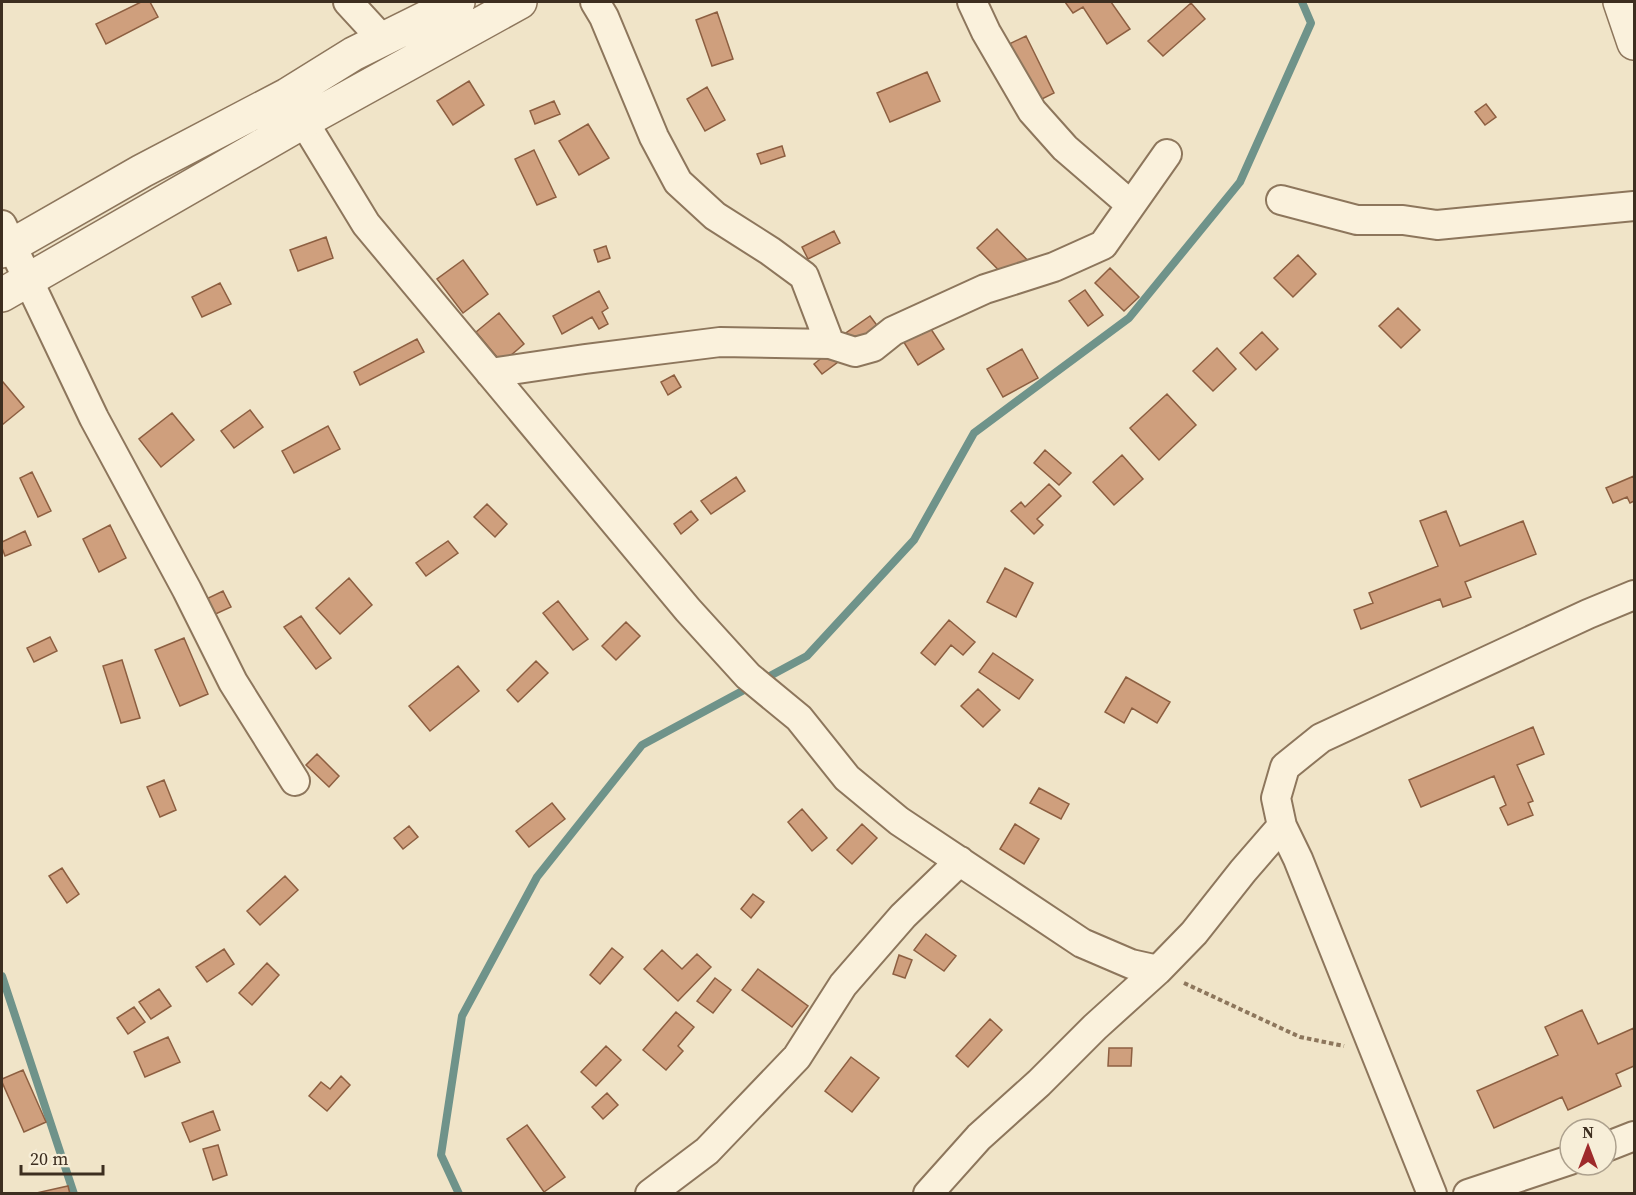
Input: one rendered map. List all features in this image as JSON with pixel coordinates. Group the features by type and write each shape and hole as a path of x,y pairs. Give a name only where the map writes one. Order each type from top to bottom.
{"street":[{"path":"348,2 383,40"},
{"path":"15,287 295,108 353,54 458,2"},
{"path":"296,782 233,682 94,418 15,287 5,240 142,171 295,108 520,2"},
{"path":"595,2 604,16 654,137 678,182 715,216 804,276 830,344"},
{"path":"972,2 986,32 1032,111 1065,148 1131,205"},
{"path":"1620,2 1635,43"},
{"path":"295,108 366,224 688,610 748,676 799,718 847,778 899,821 1082,943 1131,964 1158,970"},
{"path":"490,373 585,358 720,342 830,344 855,352 873,347 893,331 975,293 1054,267 1103,245 1167,154"},
{"path":"1281,200 1357,220 1403,220 1437,225 1635,206"},
{"path":"1432,1194 1298,859 1282,826 1276,798 1285,767 1321,738 1588,614 1635,595"},
{"path":"928,1194 980,1137 1040,1083 1194,933 1282,826"},
{"path":"650,1194 707,1151 797,1057 843,985 903,916 960,861"},
{"path":"1618,1142 1635,1136"},
{"path":"1468,1194 1558,1164"}],"path":[{"path":"1158,970 1300,1037 1374,1053"}],"building":[{"path":"141,2 150,2 158,17 106,44 96,24"},
{"path":"1065,2 1111,2 1130,29 1107,44 1083,7 1073,13"},
{"path":"1191,3 1205,19 1163,56 1148,41"},
{"path":"717,12 733,59 712,66 696,20"},
{"path":"1026,36 1054,93 1036,102 1007,45"},
{"path":"927,72 940,101 890,122 877,93"},
{"path":"469,81 484,105 453,125 437,101"},
{"path":"707,87 725,120 705,131 687,99"},
{"path":"554,101 560,114 535,124 530,111"},
{"path":"1486,104 1496,117 1485,125 1475,112"},
{"path":"588,124 609,158 579,175 559,141"},
{"path":"782,146 785,156 761,164 757,154"},
{"path":"534,150 556,197 537,205 515,159"},
{"path":"997,229 1041,274 1021,293 977,248"},
{"path":"834,231 840,243 808,259 802,247"},
{"path":"326,237 333,258 298,271 290,250"},
{"path":"606,246 610,258 598,262 594,250"},
{"path":"1298,255 1316,274 1293,297 1274,278"},
{"path":"463,260 488,294 463,313 437,279"},
{"path":"1110,268 1139,297 1124,311 1095,283"},
{"path":"220,283 231,304 202,317 192,297"},
{"path":"1085,290 1103,315 1088,326 1069,301"},
{"path":"599,291 608,308 602,312 608,324 599,329 592,317 562,334 553,316"},
{"path":"1398,308 1420,330 1401,348 1379,326"},
{"path":"499,313 524,344 502,363 476,332"},
{"path":"870,316 879,328 853,348 843,335"},
{"path":"925,320 944,349 918,365 900,336"},
{"path":"1262,332 1278,349 1256,370 1240,353"},
{"path":"417,339 424,352 360,385 354,372"},
{"path":"834,348 842,359 822,374 814,364"},
{"path":"1217,348 1236,369 1213,391 1193,371"},
{"path":"1022,349 1038,378 1003,397 987,369"},
{"path":"674,375 681,387 668,395 661,382"},
{"path":"2,383 24,407 2,425"},
{"path":"1167,394 1196,425 1159,460 1130,428"},
{"path":"250,410 263,427 234,448 221,431"},
{"path":"172,413 194,440 161,467 139,439"},
{"path":"328,426 340,449 294,473 282,451"},
{"path":"1045,450 1071,473 1059,485 1034,463"},
{"path":"1122,455 1143,479 1114,505 1093,482"},
{"path":"32,472 51,511 38,517 20,478"},
{"path":"1634,476 1634,501 1630,503 1627,497 1613,503 1606,488"},
{"path":"736,477 745,491 711,514 701,501"},
{"path":"1049,484 1061,496 1037,519 1043,525 1034,534 1011,511 1021,502 1025,507"},
{"path":"487,504 507,524 495,537 474,517"},
{"path":"691,511 698,520 681,534 674,524"},
{"path":"1446,511 1460,546 1523,521 1536,554 1465,582 1471,597 1443,607 1440,599 1361,629 1354,610 1373,603 1369,593 1438,566 1420,521"},
{"path":"110,525 126,558 99,572 83,539"},
{"path":"25,531 31,545 5,556 2,542"},
{"path":"448,541 458,553 426,576 416,563"},
{"path":"1005,568 1033,583 1016,617 987,602"},
{"path":"349,578 372,605 340,634 316,608"},
{"path":"223,591 231,607 209,617 202,601"},
{"path":"558,601 588,639 573,650 543,613"},
{"path":"301,616 331,658 316,669 284,627"},
{"path":"949,620 975,642 963,655 951,645 935,665 921,653"},
{"path":"626,622 640,636 616,660 602,646"},
{"path":"50,637 57,651 34,662 27,648"},
{"path":"184,638 208,694 180,706 155,650"},
{"path":"993,653 1033,680 1019,699 979,672"},
{"path":"122,660 140,718 121,723 103,666"},
{"path":"536,661 548,673 518,702 507,690"},
{"path":"458,666 479,691 430,731 409,706"},
{"path":"1126,677 1170,702 1157,723 1132,708 1124,723 1105,712"},
{"path":"978,689 1000,710 983,727 961,706"},
{"path":"1533,727 1544,754 1517,765 1533,801 1528,803 1533,815 1508,825 1500,808 1506,805 1494,776 1421,807 1409,780"},
{"path":"317,754 339,776 329,787 306,765"},
{"path":"164,780 176,810 160,817 147,787"},
{"path":"1039,788 1069,804 1061,819 1030,803"},
{"path":"552,803 565,819 529,847 516,831"},
{"path":"802,809 827,838 812,851 788,822"},
{"path":"862,824 877,838 852,864 837,850"},
{"path":"1015,824 1039,839 1024,864 1000,849"},
{"path":"409,826 418,837 403,849 394,838"},
{"path":"62,868 79,894 67,903 49,876"},
{"path":"285,876 298,890 260,925 247,911"},
{"path":"753,894 764,902 751,918 741,909"},
{"path":"926,934 956,956 944,971 914,950"},
{"path":"612,948 623,957 600,984 590,975"},
{"path":"224,949 234,964 207,982 196,967"},
{"path":"662,950 682,969 697,954 711,967 678,1001 644,969"},
{"path":"899,955 912,960 905,978 893,974"},
{"path":"267,963 279,975 252,1005 239,993"},
{"path":"758,969 808,1006 792,1027 742,990"},
{"path":"715,978 731,990 713,1013 697,1001"},
{"path":"159,989 171,1006 151,1019 139,1002"},
{"path":"134,1007 145,1022 128,1034 117,1018"},
{"path":"1582,1010 1598,1044 1634,1028 1634,1066 1616,1074 1621,1086 1568,1110 1562,1097 1494,1128 1477,1091 1558,1055 1545,1027"},
{"path":"676,1012 694,1027 678,1046 683,1051 666,1070 643,1050"},
{"path":"990,1019 1002,1030 968,1067 956,1056"},
{"path":"168,1037 180,1062 145,1077 134,1052"},
{"path":"606,1046 621,1060 596,1086 581,1072"},
{"path":"1109,1048 1132,1048 1131,1066 1108,1066"},
{"path":"851,1057 879,1078 852,1112 825,1091"},
{"path":"23,1070 46,1122 24,1132 2,1082 2,1079"},
{"path":"341,1076 350,1085 327,1111 309,1096 321,1082 330,1089"},
{"path":"607,1093 618,1105 603,1119 592,1107"},
{"path":"213,1111 220,1130 190,1142 182,1123"},
{"path":"527,1125 565,1177 544,1192 507,1139"},
{"path":"218,1145 227,1175 213,1180 203,1149"},
{"path":"68,1186 70,1194 36,1194 36,1193"}],"waterway":[{"path":"459,1194 441,1155 462,1016 537,877 642,745 807,656 914,540 974,433 1129,318 1240,182 1311,23 1302,2"},
{"path":"2,976 74,1194"}]}
